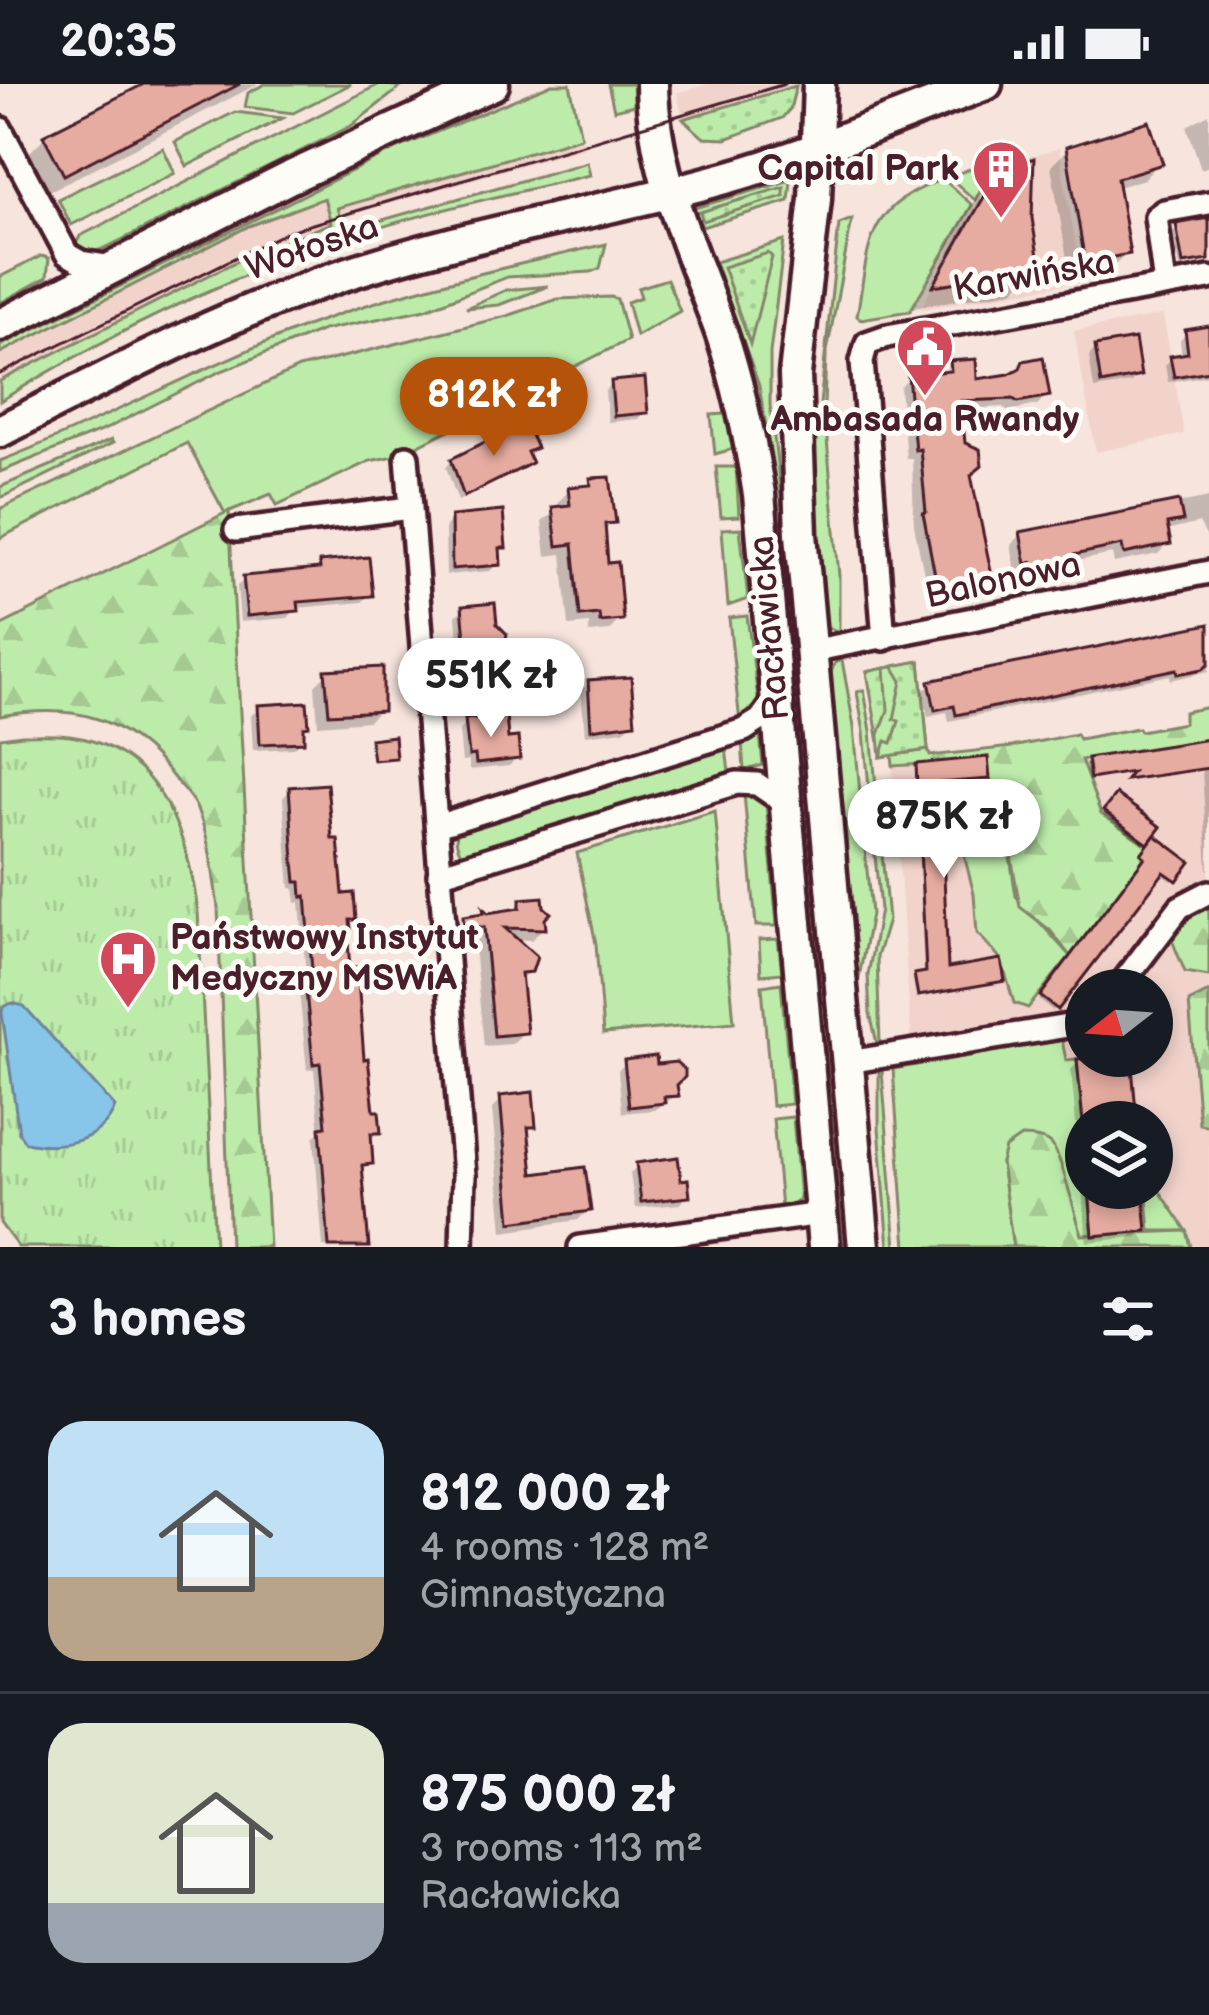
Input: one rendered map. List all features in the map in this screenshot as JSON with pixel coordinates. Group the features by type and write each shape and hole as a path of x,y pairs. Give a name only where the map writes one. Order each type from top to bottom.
{"main road":[{"name":"Wołoska","path":"0,325 291,177 493,84"},
{"name":"Racławicka","path":"652,84 657,142 669,192 746,414 759,494 824,1247"},
{"name":"Racławicka","path":"819,84 819,146 795,374 797,489 864,1247"},
{"path":"819,146 986,84"},
{"name":"Wołoska","path":"0,431 201,331 340,276 500,231 669,192 819,146"}],"street":[{"path":"0,128 67,254 81,262 115,267"},
{"path":"1165,285 1156,217 1164,211 1209,203"},
{"name":"Karwińska","path":"884,639 864,348 871,341 1209,278"},
{"path":"406,457 464,1175 462,1247"},
{"path":"236,530 410,508"},
{"name":"Balonowa","path":"811,651 1209,572"},
{"path":"437,826 744,730 760,720 776,698"},
{"path":"439,874 737,783 757,784 785,803"},
{"path":"1134,969 1180,907 1209,892"},
{"path":"848,1062 1065,1026"},
{"path":"580,1247 821,1214"}],"shaded area":[{"path":"708,84 796,86 683,119 677,93"},
{"path":"581,137 584,147 339,218 336,209"},
{"path":"1059,148 1082,281 921,309 960,229 1000,167"},
{"path":"324,197 331,223 247,256 0,381 0,353 249,226"},
{"path":"1163,315 1184,434 1096,452 1074,331"},
{"path":"1209,707 1209,1247 906,1247 893,1069 913,1064 892,755 928,750 930,756 1184,723 1184,712"}],"green space":[{"path":"265,84 351,84 293,113 245,107 248,93"},
{"path":"380,84 401,87 351,126 103,249 89,253 74,248 80,236"},
{"path":"552,84 570,84 581,137 337,208 344,231 587,162 590,175 422,215 281,261 157,314 0,401 0,381 247,256 331,223 324,198 249,226 0,353 0,346 398,148"},
{"path":"608,84 633,84 634,105 614,110"},
{"path":"796,86 790,109 782,118 726,139 704,138 683,119"},
{"path":"235,112 283,118 187,166 175,142"},
{"path":"163,148 175,173 71,225 58,199"},
{"path":"990,161 992,169 975,200 949,177"},
{"path":"943,179 972,205 910,311 861,319 857,316 875,231 898,202"},
{"path":"791,180 789,201 702,227 694,208"},
{"path":"784,187 784,196 703,221 700,212"},
{"path":"852,219 826,357 824,405 839,576 839,632 827,627 822,613 814,521 815,452 839,224"},
{"path":"784,241 770,353 770,405 850,1247 843,1247 774,473 759,386 715,262"},
{"path":"606,244 600,268 591,272 507,277 426,309 323,330 0,472 0,461 304,327 416,290"},
{"path":"768,253 772,257 750,344 723,267"},
{"path":"41,256 49,258 47,277 0,303 0,277"},
{"path":"667,279 680,311 636,336 627,302 641,297 638,288"},
{"path":"548,286 499,305 466,308 506,290"},
{"path":"558,299 617,299 628,340 399,455 370,461 277,505 271,494 225,513 187,443 0,538 0,509 299,368"},
{"path":"725,414 733,449 715,454 711,415"},
{"path":"113,443 0,498 0,487"},
{"path":"716,467 736,467 739,516 721,517"},
{"path":"229,511 269,1247 230,1247 218,907 208,843 196,807 155,756 117,727 52,711 0,716 0,626"},
{"path":"740,528 748,599 728,606 722,529"},
{"path":"747,616 758,698 755,711 740,723 729,618"},
{"path":"842,660 854,727 871,914 858,983 828,678 835,663"},
{"path":"920,661 928,750 881,757 867,672"},
{"path":"920,661 928,750 881,757 899,721 894,719 902,681 893,666"},
{"path":"885,668 888,710 878,737 867,672"},
{"path":"864,690 888,920 877,957 880,1043 870,1014 868,975 880,910 857,692"},
{"path":"1209,707 1209,739 1081,760 1101,814 1148,845 1141,854 1145,857 1070,956 1050,930 1020,907 1001,798 990,779 939,763 893,766 892,755 928,750 930,756 1184,723 1184,712"},
{"path":"760,735 763,765 744,771 742,740"},
{"path":"70,736 101,744 126,758 147,776 177,825 198,912 215,1247 18,1247 0,1223 0,738"},
{"path":"721,745 726,748 729,772 724,779 472,856 461,853 457,845 462,824"},
{"path":"990,779 1001,798 1016,896 1070,956 1028,1008 1014,1003 1001,959 977,933 974,894 962,847 965,814"},
{"path":"747,789 766,804 777,926 756,926"},
{"path":"715,811 734,1022 603,1034 596,944 577,853"},
{"path":"1209,906 1209,976 1185,972 1172,940 1195,910"},
{"path":"778,939 782,973 761,975 759,940"},
{"path":"781,983 792,1104 772,1106 762,986"},
{"path":"1209,992 1209,1126 1199,1124 1189,1002"},
{"path":"1062,1040 1065,1077 1079,1077 1081,1101 1065,1101 1065,1183 1062,1168 1001,1163 1013,1247 906,1247 893,1069"},
{"path":"882,1071 896,1247 889,1247"},
{"path":"793,1117 800,1199 781,1208 773,1119"},
{"path":"1021,1137 1050,1143 1065,1178 1065,1209 1074,1209 1082,1235 1187,1231 1191,1247 1013,1247 1001,1163 1005,1148"},
{"path":"1071,1209 1091,1209 1093,1236 1082,1235"},
{"path":"1148,1209 1172,1209 1187,1231 1150,1231"}],"water":[{"path":"12,1003 24,1006 115,1107 100,1129 78,1141 25,1142 19,1133 2,1013"}],"building":[{"path":"144,84 240,84 64,175 43,135"},
{"path":"1149,121 1163,164 1117,178 1130,254 1085,262 1066,147"},
{"name":"Capital Park","path":"1034,158 1032,218 1040,269 933,286 1000,169"},
{"path":"1209,218 1209,260 1183,264 1176,224"},
{"path":"1209,326 1209,371 1174,377 1170,356 1188,353 1185,330"},
{"path":"1135,339 1141,376 1101,384 1095,346"},
{"path":"1043,357 1050,396 1018,402 961,401 965,443 980,449 982,466 971,475 993,581 938,591 923,513 920,449 915,450 908,375 951,371 950,361 976,359 977,379 1009,374 1023,361"},
{"path":"645,378 648,413 614,416 611,381"},
{"path":"525,422 537,448 527,452 532,463 464,497 451,459"},
{"path":"610,477 616,523 605,524 608,563 618,562 623,620 600,622 599,614 580,616 573,544 557,546 552,507 570,505 568,487 591,485 590,478"},
{"path":"1179,501 1183,521 1167,524 1171,544 1124,554 1122,545 1069,556 1070,564 1035,571 1033,562 1026,564 1020,532"},
{"path":"503,511 506,548 500,548 501,565 452,569 451,516"},
{"path":"369,557 373,596 298,602 299,611 247,616 243,576 320,569 319,562"},
{"path":"495,603 497,624 507,634 505,643 466,649 462,606"},
{"path":"1209,624 1209,664 1203,669 1178,674 1177,669 956,715 954,706 935,710 929,681"},
{"path":"383,667 383,711 329,714 325,670"},
{"path":"475,675 478,698 454,700 452,678"},
{"path":"631,677 635,723 591,729 588,680"},
{"path":"307,702 309,726 304,727 304,742 260,744 258,705"},
{"path":"506,715 508,738 518,737 520,759 476,764 475,755 469,756 465,719"},
{"path":"394,736 396,758 373,760 370,739"},
{"path":"1209,739 1209,768 1126,780 1132,772 1090,779 1087,758"},
{"path":"988,757 990,779 940,783 948,968 1001,959 1005,981 918,996 914,974 926,972 916,764"},
{"path":"327,784 343,894 354,893 356,920 350,920 351,929 347,929 350,968 357,967 364,1059 368,1058 381,1133 371,1133 373,1164 362,1165 369,1247 329,1247 320,1127 326,1126 320,1063 313,1064 304,971 312,970 306,896 302,897 301,882 296,882 289,787"},
{"path":"1116,794 1161,827 1148,844 1103,811"},
{"path":"1155,835 1191,862 1177,881 1164,872 1089,969 1065,969 1065,1001 1058,1010 1040,996 1145,857 1141,854"},
{"path":"543,897 551,913 545,919 546,929 505,928 537,957 532,972 521,973 527,1033 494,1036 484,927 464,927 463,916 484,913 483,908 488,913 520,908 520,899"},
{"path":"656,1056 657,1064 676,1062 685,1070 677,1085 679,1096 664,1097 665,1103 629,1107 624,1060"},
{"path":"1079,1077 1133,1077 1135,1101 1081,1101"},
{"path":"533,1092 536,1127 528,1127 533,1174 585,1167 591,1211 511,1222 500,1096"},
{"path":"678,1157 681,1180 688,1179 690,1197 641,1202 636,1163"},
{"path":"1091,1209 1145,1209 1147,1231 1093,1236"}],"tram line":[{"path":"0,374 289,231 785,84"}],"place":[{"name":"Capital Park","path":"1001,220"},
{"name":"Ambasada Rwandy","path":"925,398"},
{"name":"Państwowy Instytut Medyczny MSWiA","path":"128,1010"}]}
